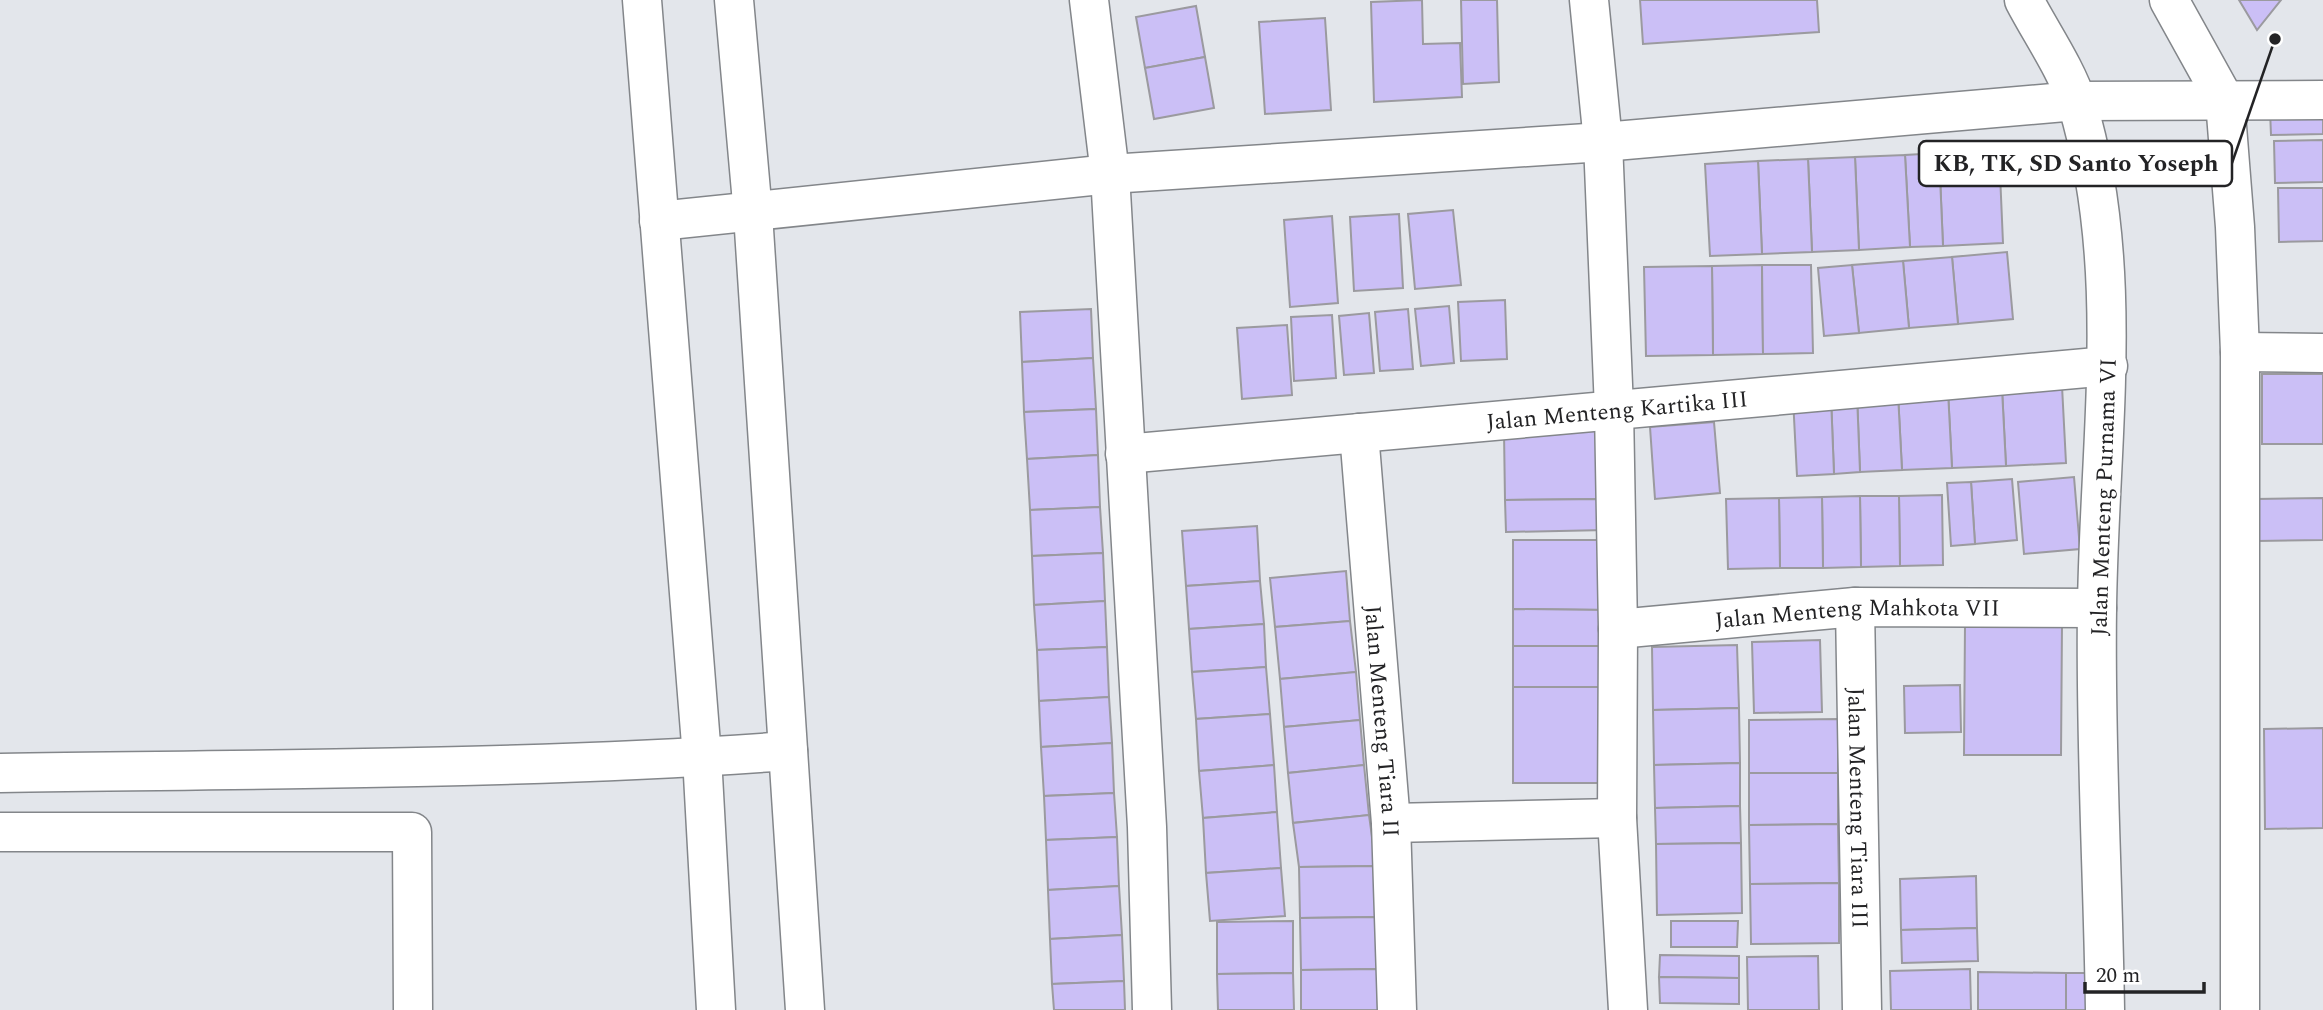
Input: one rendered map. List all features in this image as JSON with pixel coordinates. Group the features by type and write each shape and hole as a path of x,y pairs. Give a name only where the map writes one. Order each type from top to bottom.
{"street":[{"path":"642,0 702,757 716,1010"},
{"path":"734,0 753,214 805,1010"},
{"path":"1089,0 1110,174 1147,827 1152,1010"},
{"path":"1589,0 1603,142 1614,409 1618,629 1617,818 1628,1010"},
{"name":"Jalan Menteng Purnama VI","path":"2024,0 2090,101 2105,249 2108,366 2097,608 2105,1010"},
{"path":"2169,0 2225,101 2240,352 2240,1010"},
{"path":"659,221 753,214 1110,174 1603,142 2090,101 2323,100"},
{"path":"2240,352 2323,353"},
{"name":"Jalan Menteng Kartika III","path":"1125,454 2108,366"},
{"name":"Jalan Menteng Tiara II","path":"1359,433 1391,823 1397,1010"},
{"name":"Jalan Menteng Mahkota VII","path":"1618,629 1855,607 2097,608"},
{"name":"Jalan Menteng Tiara III","path":"1855,607 1861,1010"},
{"path":"0,773 348,768 702,757 788,751"},
{"path":"1391,823 1617,818"},
{"path":"0,832 412,832 413,1010"}],"building":[{"path":"1422,0 1423,44 1460,43 1462,97 1374,102 1371,2"},
{"path":"1461,0 1497,0 1499,82 1463,84"},
{"path":"1640,0 1817,0 1819,32 1643,44"},
{"path":"2239,0 2281,0 2257,30"},
{"path":"1196,6 1205,57 1145,68 1136,17"},
{"path":"1325,18 1331,110 1265,114 1259,22"},
{"path":"1205,57 1214,108 1154,119 1145,68"},
{"path":"2323,109 2323,134 2271,135 2270,110"},
{"path":"2323,140 2323,182 2275,183 2274,141"},
{"path":"1999,150 2003,243 1943,246 1939,153"},
{"path":"1939,153 1943,246 1910,247 1905,155"},
{"path":"1905,155 1910,247 1859,250 1855,157"},
{"path":"1855,157 1859,250 1812,252 1808,159"},
{"path":"1808,159 1812,252 1762,254 1758,161"},
{"path":"1758,161 1762,254 1710,256 1705,164"},
{"path":"2278,188 2323,188 2323,241 2279,242"},
{"path":"1453,210 1461,285 1415,289 1408,214"},
{"path":"1399,214 1403,288 1354,291 1350,217"},
{"path":"1332,216 1338,303 1290,307 1284,220"},
{"path":"2007,252 2013,319 1958,324 1952,257"},
{"path":"1952,257 1958,324 1909,328 1903,261"},
{"path":"1903,261 1909,328 1859,333 1852,265"},
{"path":"1762,265 1763,354 1713,355 1712,266"},
{"path":"1762,265 1811,265 1813,353 1763,354"},
{"path":"1852,265 1859,333 1824,336 1818,268"},
{"path":"1712,266 1713,355 1646,356 1644,267"},
{"path":"1505,300 1507,359 1461,361 1458,302"},
{"path":"1449,306 1454,363 1421,366 1415,309"},
{"path":"1091,309 1093,358 1022,362 1020,312"},
{"path":"1408,309 1413,369 1380,371 1375,312"},
{"path":"1369,313 1374,373 1344,375 1339,316"},
{"path":"1332,315 1336,378 1294,381 1291,317"},
{"path":"1287,325 1292,395 1242,399 1237,328"},
{"path":"1093,358 1096,409 1024,412 1022,362"},
{"path":"2262,374 2323,374 2323,444 2262,444"},
{"path":"2062,386 2066,463 2006,466 2002,389"},
{"path":"2002,389 2006,466 1952,468 1948,391"},
{"path":"1948,391 1952,468 1902,470 1898,394"},
{"path":"1898,394 1902,470 1860,472 1857,395"},
{"path":"1857,395 1860,472 1834,474 1831,397"},
{"path":"1831,397 1834,474 1797,476 1793,398"},
{"path":"1096,409 1098,455 1027,459 1024,412"},
{"path":"1714,422 1720,493 1655,499 1650,427"},
{"path":"1604,430 1605,499 1505,500 1504,432"},
{"path":"1098,455 1100,507 1030,510 1027,459"},
{"path":"2074,477 2080,549 2024,554 2018,482"},
{"path":"2012,479 2017,540 1975,544 1971,482"},
{"path":"1971,482 1975,544 1951,546 1947,483"},
{"path":"1942,495 1943,565 1900,566 1899,496"},
{"path":"1860,496 1899,496 1900,566 1861,567"},
{"path":"1860,496 1861,567 1823,568 1822,497"},
{"path":"1822,497 1823,568 1780,568 1779,498"},
{"path":"1779,498 1780,568 1728,569 1726,499"},
{"path":"2323,498 2323,540 2257,541 2256,499"},
{"path":"1605,499 1606,530 1506,532 1505,500"},
{"path":"1100,507 1103,553 1032,556 1030,510"},
{"path":"1257,526 1260,581 1186,586 1182,531"},
{"path":"1513,540 1607,540 1607,610 1513,609"},
{"path":"1103,553 1105,601 1034,605 1032,556"},
{"path":"1346,571 1350,621 1275,627 1270,578"},
{"path":"1260,581 1264,624 1189,629 1186,586"},
{"path":"1105,601 1107,647 1037,650 1034,605"},
{"path":"1513,609 1607,610 1607,646 1513,646"},
{"path":"1350,621 1356,672 1280,679 1275,627"},
{"path":"1264,624 1266,667 1192,672 1189,629"},
{"path":"1965,624 2062,624 2061,755 1964,755"},
{"path":"1820,640 1822,712 1754,713 1752,642"},
{"path":"1737,645 1739,708 1653,710 1652,647"},
{"path":"1513,646 1607,646 1606,687 1513,687"},
{"path":"1107,647 1109,697 1039,701 1037,650"},
{"path":"1266,667 1270,714 1196,719 1192,672"},
{"path":"1356,672 1360,720 1284,727 1280,679"},
{"path":"1960,685 1961,732 1905,733 1904,686"},
{"path":"1513,687 1606,687 1606,783 1513,783"},
{"path":"1109,697 1112,743 1041,747 1039,701"},
{"path":"1739,708 1740,763 1654,765 1653,710"},
{"path":"1270,714 1274,765 1199,771 1196,719"},
{"path":"1838,719 1838,773 1749,773 1749,720"},
{"path":"1360,720 1364,765 1288,773 1284,727"},
{"path":"2323,728 2323,828 2265,829 2264,729"},
{"path":"1112,743 1114,793 1044,796 1041,747"},
{"path":"1740,763 1740,806 1655,808 1654,765"},
{"path":"1274,765 1277,812 1203,818 1199,771"},
{"path":"1364,765 1369,815 1293,823 1288,773"},
{"path":"1749,773 1838,773 1838,824 1749,825"},
{"path":"1114,793 1117,837 1046,840 1044,796"},
{"path":"1740,806 1741,843 1656,844 1655,808"},
{"path":"1277,812 1281,868 1206,873 1203,818"},
{"path":"1369,815 1376,866 1299,867 1293,823"},
{"path":"1838,824 1839,883 1750,884 1749,825"},
{"path":"1117,837 1119,886 1048,890 1046,840"},
{"path":"1741,843 1742,913 1657,915 1656,844"},
{"path":"1376,866 1377,917 1300,918 1299,867"},
{"path":"1281,868 1285,916 1210,921 1206,873"},
{"path":"1976,876 1977,928 1901,930 1900,879"},
{"path":"1839,883 1839,943 1751,944 1750,884"},
{"path":"1119,886 1122,935 1050,939 1048,890"},
{"path":"1377,917 1377,969 1301,970 1300,918"},
{"path":"1293,921 1293,973 1217,974 1217,922"},
{"path":"1671,921 1738,921 1737,947 1671,947"},
{"path":"1977,928 1978,961 1902,963 1901,930"},
{"path":"1122,935 1124,981 1052,984 1050,939"},
{"path":"1660,955 1739,956 1739,978 1659,977"},
{"path":"1818,956 1819,1010 1748,1010 1747,957"},
{"path":"1377,969 1378,1010 1301,1010 1301,970"},
{"path":"1970,969 1971,1010 1891,1010 1890,971"},
{"path":"1978,972 2066,973 2066,1010 1978,1010"},
{"path":"1293,973 1294,1010 1218,1010 1217,974"},
{"path":"2066,973 2102,973 2101,1010 2066,1010"},
{"path":"1659,977 1739,978 1739,1004 1660,1003"},
{"path":"1124,981 1125,1010 1054,1010 1052,984"}],"place":[{"name":"KB, TK, SD Santo Yoseph","path":"2275,39"}]}
